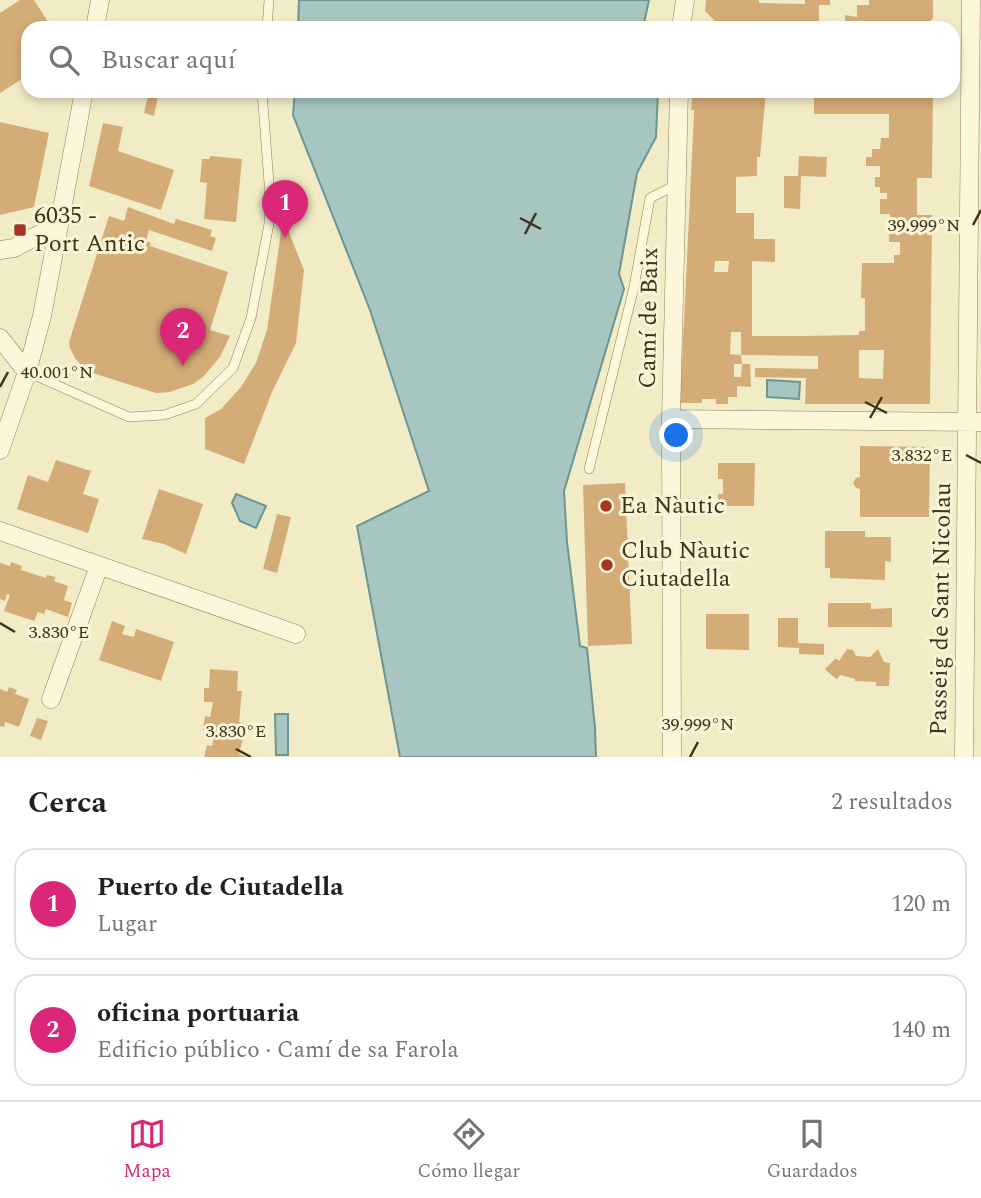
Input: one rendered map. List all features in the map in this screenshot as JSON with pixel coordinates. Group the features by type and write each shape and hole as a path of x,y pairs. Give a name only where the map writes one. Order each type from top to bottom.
{"street":[{"path":"96,21 100,0"},
{"path":"682,21 685,0"},
{"name":"Passeig de Sant Nicolau","path":"964,757 974,422 976,35 971,0"},
{"path":"0,450 27,372 42,316 83,98"},
{"name":"Camí de Baix","path":"672,757 671,419 679,98"},
{"path":"0,250 14,248 60,225"},
{"path":"0,338 27,372"},
{"path":"671,419 974,422"},
{"path":"0,531 296,634"},
{"path":"51,699 99,566"}],"lane":[{"path":"268,21 269,0"},
{"path":"27,372 129,417 164,415 196,404 233,369 251,318 270,224 270,183 263,98"},
{"path":"589,469 634,287 650,198 677,185"}],"water":[{"path":"299,0 649,0 644,21 298,21"},
{"path":"294,98 658,98 656,137 637,173 619,274 624,289 564,491 567,542 580,646 587,648 596,757 400,757 357,526 429,491 370,310 293,115"},
{"path":"767,380 800,382 799,399 767,397"},
{"path":"236,494 266,506 256,528 240,521 232,503"},
{"path":"275,714 288,714 288,755 276,755"}],"building":[{"path":"20,0 34,0 48,21 21,21 21,80 0,93 0,13"},
{"path":"706,0 759,0 759,3 805,4 805,0 830,0 830,5 819,5 819,21 715,21 705,11"},
{"path":"869,0 933,0 933,18 930,21 845,21 845,15 857,17 857,5 869,5"},
{"path":"147,98 158,98 154,116 144,113"},
{"path":"692,98 765,98 757,176 736,177 736,213 754,213 754,239 775,239 775,262 752,261 752,336 859,335 859,331 865,331 865,298 861,298 862,263 894,263 894,255 900,255 900,242 889,242 890,214 880,214 880,199 887,199 887,193 880,193 880,187 875,187 875,177 880,177 880,166 866,166 866,157 872,157 872,149 880,149 881,138 889,138 889,114 814,114 814,98 933,98 932,178 917,178 917,215 932,215 930,404 805,404 806,378 755,377 755,368 818,369 818,356 741,355 742,364 750,364 751,387 737,386 737,397 728,397 728,404 716,404 716,399 702,399 702,403 680,403 694,113 694,110 691,110","holes":["715,261 729,261 728,272 714,272","731,332 741,332 741,355 730,354","859,350 884,350 883,379 859,378","734,364 742,364 741,377 734,377"]},
{"path":"0,122 49,133 34,207 0,215"},
{"path":"103,123 123,127 118,151 174,170 161,210 89,186"},
{"path":"210,156 242,159 236,222 204,219 207,183 200,182 202,159 210,159"},
{"path":"799,156 827,157 826,177 801,176 800,209 784,208 784,176 798,176"},
{"path":"128,207 174,224 176,219 212,230 210,236 216,238 212,251 149,230 146,241 151,243 150,246 228,272 210,330 230,336 220,357 203,377 193,384 170,392 156,393 86,371 70,348 69,342 109,216 124,221"},
{"path":"283,218 304,270 296,343 272,392 244,464 205,449 205,418 221,409 241,387 256,363 267,330"},
{"path":"860,446 930,447 929,517 860,517 860,489 853,483 860,477"},
{"path":"56,460 91,471 83,494 99,499 88,533 17,509 28,475 48,482"},
{"path":"718,463 755,463 754,506 718,506 718,494 723,494 723,479 718,479"},
{"name":"Club Nàutic Ciutadella","path":"625,483 632,644 588,646 583,485"},
{"path":"159,489 203,504 186,554 164,544 142,539"},
{"path":"277,514 291,517 277,573 263,569"},
{"path":"825,531 865,531 865,537 891,537 891,562 885,561 885,580 830,578 830,568 825,568"},
{"path":"11,562 22,566 21,570 46,578 47,575 56,577 54,581 68,586 64,600 72,603 68,617 46,609 44,614 38,612 34,621 4,611 10,595 7,594 5,601 0,599 0,563 10,566"},
{"path":"828,603 871,603 871,609 892,608 892,627 828,627"},
{"path":"706,614 749,614 749,650 706,649"},
{"path":"778,618 798,618 798,643 824,644 824,655 799,654 799,648 778,647"},
{"path":"112,621 125,626 122,634 134,637 136,629 174,642 161,681 99,660"},
{"path":"847,649 853,650 856,656 870,657 878,649 884,662 890,663 889,686 876,686 876,682 855,681 840,675 837,679 830,674 825,669 836,658 839,661"},
{"path":"210,669 238,671 237,691 242,691 239,722 244,723 239,754 247,757 204,757 207,745 212,746 215,732 203,730 205,716 210,717 213,702 204,702 204,688 209,688"},
{"path":"9,687 17,690 15,694 29,699 19,727 5,722 4,727 0,726 0,689 7,692"},
{"path":"37,718 48,721 41,740 30,736"}],"place":[{"name":"6035 - Port Antic","path":"20,230"},
{"name":"Puerto de Ciutadella","path":"285,238"},
{"name":"oficina portuaria","path":"183,366"},
{"name":"Ea Nàutic","path":"606,506"},
{"name":"Club Nàutic Ciutadella","path":"607,565"}]}
